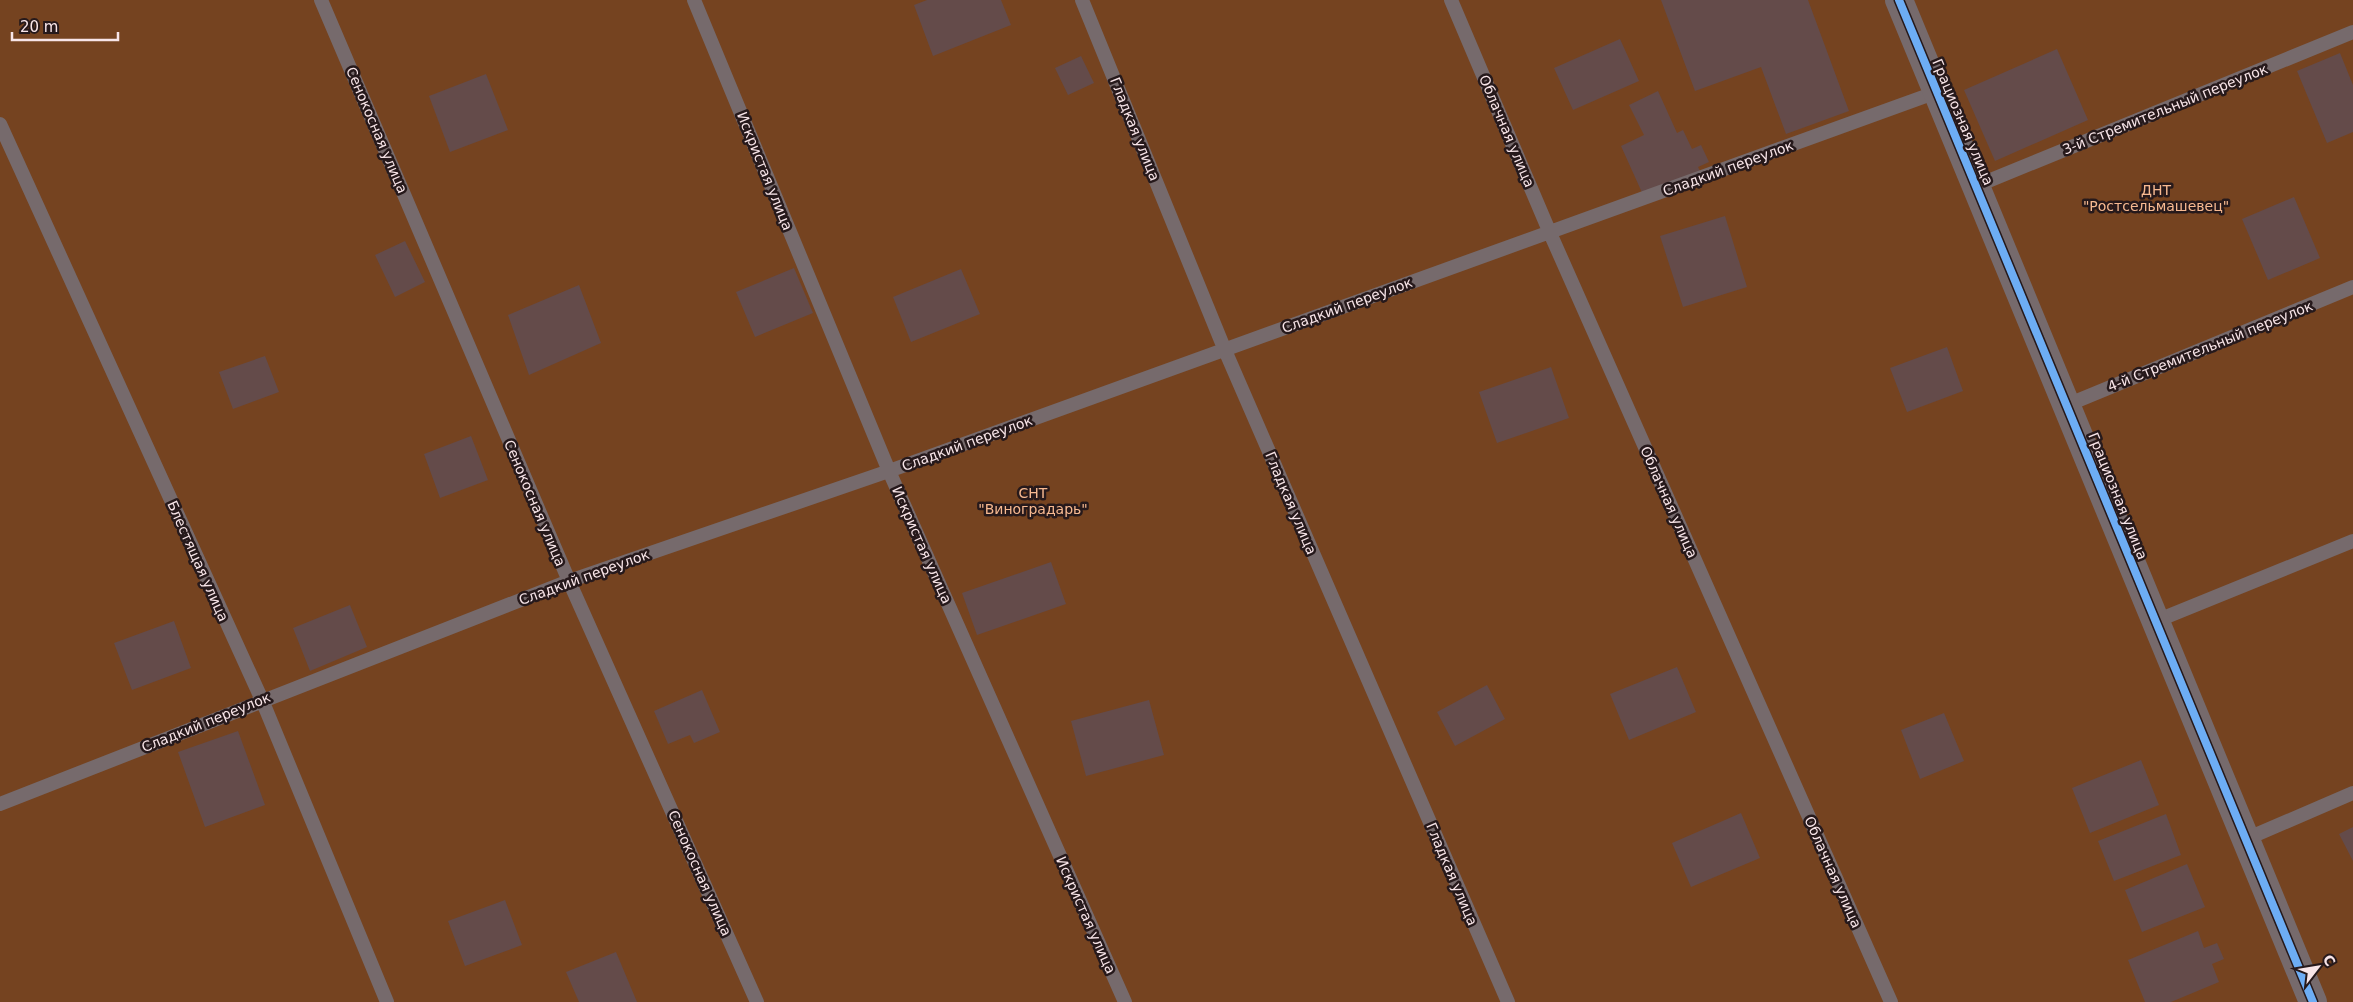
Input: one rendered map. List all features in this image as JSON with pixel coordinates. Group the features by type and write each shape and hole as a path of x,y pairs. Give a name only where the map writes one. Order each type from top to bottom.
{"street":[{"name":"Грациозная улица","path":"1899,0 2313,1002"}],"lane":[{"name":"Сенокосная улица","path":"321,0 569,581 757,1002"},
{"name":"Искристая улица","path":"694,0 889,471 1125,1002"},
{"name":"Гладкая улица","path":"1082,0 1224,348 1508,1002"},
{"name":"Облачная улица","path":"1451,0 1550,233 1891,1002"},
{"name":"3-й Стремительный переулок","path":"1976,186 2353,32"},
{"name":"Сладкий переулок","path":"0,804 569,581 889,471 1224,348 1550,233 1937,92"},
{"name":"Блестящая улица","path":"0,124 262,700 387,1002"},
{"name":"4-й Стремительный переулок","path":"2067,405 2353,287"},
{"path":"2156,621 2353,542"},
{"path":"2246,839 2353,793"}],"green space":[{"name":"СНТ \"Виноградарь\"","path":"0,0 2353,0 2353,1002 0,1002"}],"building":[{"path":"927,0 1001,0 1011,25 933,56 914,5"},
{"path":"1661,0 1808,0 1849,111 1786,134 1761,67 1695,91"},
{"path":"1620,39 1639,81 1573,110 1554,68"},
{"path":"2057,49 2088,120 1995,161 1964,90"},
{"path":"2340,53 2353,85 2353,132 2327,143 2297,71"},
{"path":"1081,56 1094,83 1068,95 1055,68"},
{"path":"486,74 508,130 450,152 429,96"},
{"path":"1658,91 1677,133 1683,130 1692,149 1701,145 1709,162 1698,167 1700,171 1644,197 1621,146 1644,135 1629,105"},
{"path":"2294,197 2320,258 2268,280 2242,219"},
{"path":"1725,216 1747,287 1683,307 1660,236"},
{"path":"405,241 425,282 395,297 375,255"},
{"path":"794,268 813,313 755,337 736,292"},
{"path":"961,269 980,314 911,342 893,297"},
{"path":"579,285 601,343 529,375 508,315"},
{"path":"1947,347 1963,391 1907,412 1890,368"},
{"path":"265,356 279,392 233,409 219,372"},
{"path":"1551,367 1569,418 1497,443 1479,392"},
{"path":"471,436 488,480 440,498 424,454"},
{"path":"1051,562 1066,604 977,635 962,593"},
{"path":"350,605 367,647 310,671 293,628"},
{"path":"174,621 191,668 132,690 114,643"},
{"path":"1677,667 1696,712 1629,740 1610,694"},
{"path":"1487,685 1505,719 1455,746 1437,712"},
{"path":"702,690 720,732 694,743 690,735 668,744 654,711"},
{"path":"1149,700 1164,755 1086,776 1071,721"},
{"path":"1944,713 1964,761 1920,779 1901,730"},
{"path":"238,731 265,805 205,827 178,752"},
{"path":"2141,760 2159,805 2090,833 2072,788"},
{"path":"1741,813 1760,858 1691,887 1672,843"},
{"path":"2166,814 2181,855 2114,881 2098,841"},
{"path":"2353,827 2353,861 2339,834"},
{"path":"2187,864 2205,907 2142,932 2125,890"},
{"path":"505,900 522,945 465,966 448,921"},
{"path":"2198,931 2204,948 2217,943 2224,959 2212,964 2219,982 2171,1002 2145,1002 2128,960"},
{"path":"616,952 637,1002 579,1002 566,972"}],"cycle path":[{"path":"1899,0 2313,1002"}],"park label":[{"name":"ДНТ \"Ростсельмашевец\"","path":"2156,198"}]}
